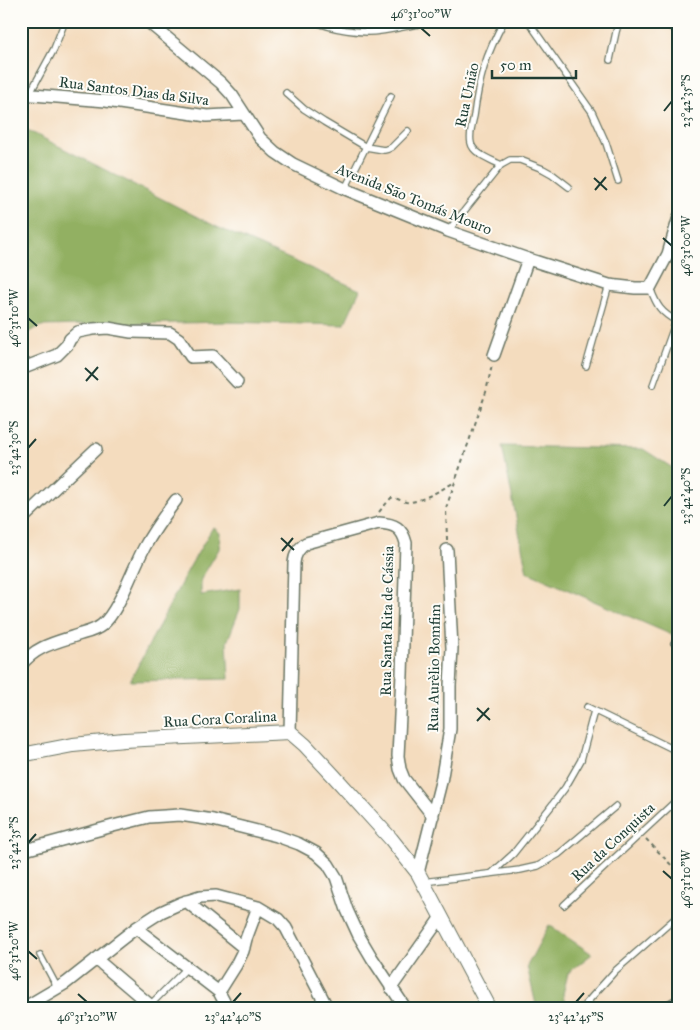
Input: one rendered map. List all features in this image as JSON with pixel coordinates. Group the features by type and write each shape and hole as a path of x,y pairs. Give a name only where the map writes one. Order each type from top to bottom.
{"street":[{"name":"Avenida São Tomás Mouro","path":"147,21 221,82 232,95 260,138 275,152 293,164 448,231 528,259 608,285 650,288"},
{"name":"Rua Santos Dias da Silva","path":"25,94 106,101 206,116 244,114"},
{"path":"650,288 668,254 679,217"},
{"path":"494,354 528,259"},
{"path":"21,369 57,355 78,332 92,328 108,328 131,332 170,332 179,339 191,358 213,356 237,382"},
{"path":"21,520 96,449"},
{"path":"21,665 32,653 42,647 90,631 102,625 116,607 154,530 176,500"},
{"name":"Rua Santa Rita de Cássia","path":"290,732 295,555 299,548 306,543 366,526 390,523 404,535 406,544 398,756 404,779 433,816"},
{"name":"Rua Aurèlio Bomfim","path":"420,878 441,782 450,730 452,648 447,550"},
{"name":"Rua Cora Coralina","path":"21,755 73,745 124,740 290,732 305,745 391,839 420,878 490,1009"},
{"path":"21,851 148,817 180,816 214,820 277,836 299,844 316,853 328,864 336,877 347,910 359,936 406,1009"},
{"path":"30,1007 57,987 66,983 136,928 162,912 186,901 200,897 216,896 258,907 278,919 286,928 328,1009"},
{"path":"186,901 244,948"},
{"path":"219,992 244,948 258,907"},
{"path":"391,988 441,917"},
{"path":"136,928 219,992 228,1009"},
{"path":"96,959 148,1007"},
{"path":"665,1009 679,1001"}],"lane":[{"path":"25,94 54,49 65,21"},
{"path":"314,21 324,26 348,30 378,31 420,24 426,21"},
{"name":"Rua União","path":"501,165 478,153 471,143 470,134 478,87 492,47 504,21"},
{"path":"528,21 592,112 606,143 618,182"},
{"path":"610,60 619,21"},
{"path":"659,21 679,31"},
{"path":"286,93 304,109 366,147 388,150 408,131"},
{"path":"345,188 391,96"},
{"path":"448,231 501,165 510,160 520,160 543,169 569,187"},
{"path":"586,366 608,285"},
{"path":"650,288 656,304 663,312 677,322 653,385"},
{"path":"587,707 679,752"},
{"path":"492,873 513,854 565,788 581,760 594,711"},
{"name":"Rua da Conquista","path":"564,905 679,798"},
{"path":"420,878 492,873 538,866 559,854 616,806"},
{"path":"581,1009 614,971 679,915"},
{"path":"40,955 57,987"},
{"path":"148,1007 188,967"}],"path":[{"path":"447,550 446,508 486,392 494,354"},
{"path":"366,526 391,498 397,498 406,502 418,500 455,482"},
{"path":"641,834 679,873"}],"green space":[{"path":"21,129 35,134 217,227 360,290 344,325 225,322 41,326 21,336"},
{"path":"502,446 643,449 679,472 679,638 527,572"},
{"path":"213,527 220,533 219,549 201,579 201,595 240,589 240,609 227,642 229,679 130,681 189,568"},
{"path":"549,925 592,954 568,973 563,994 566,1009 537,1009 527,966"}]}
